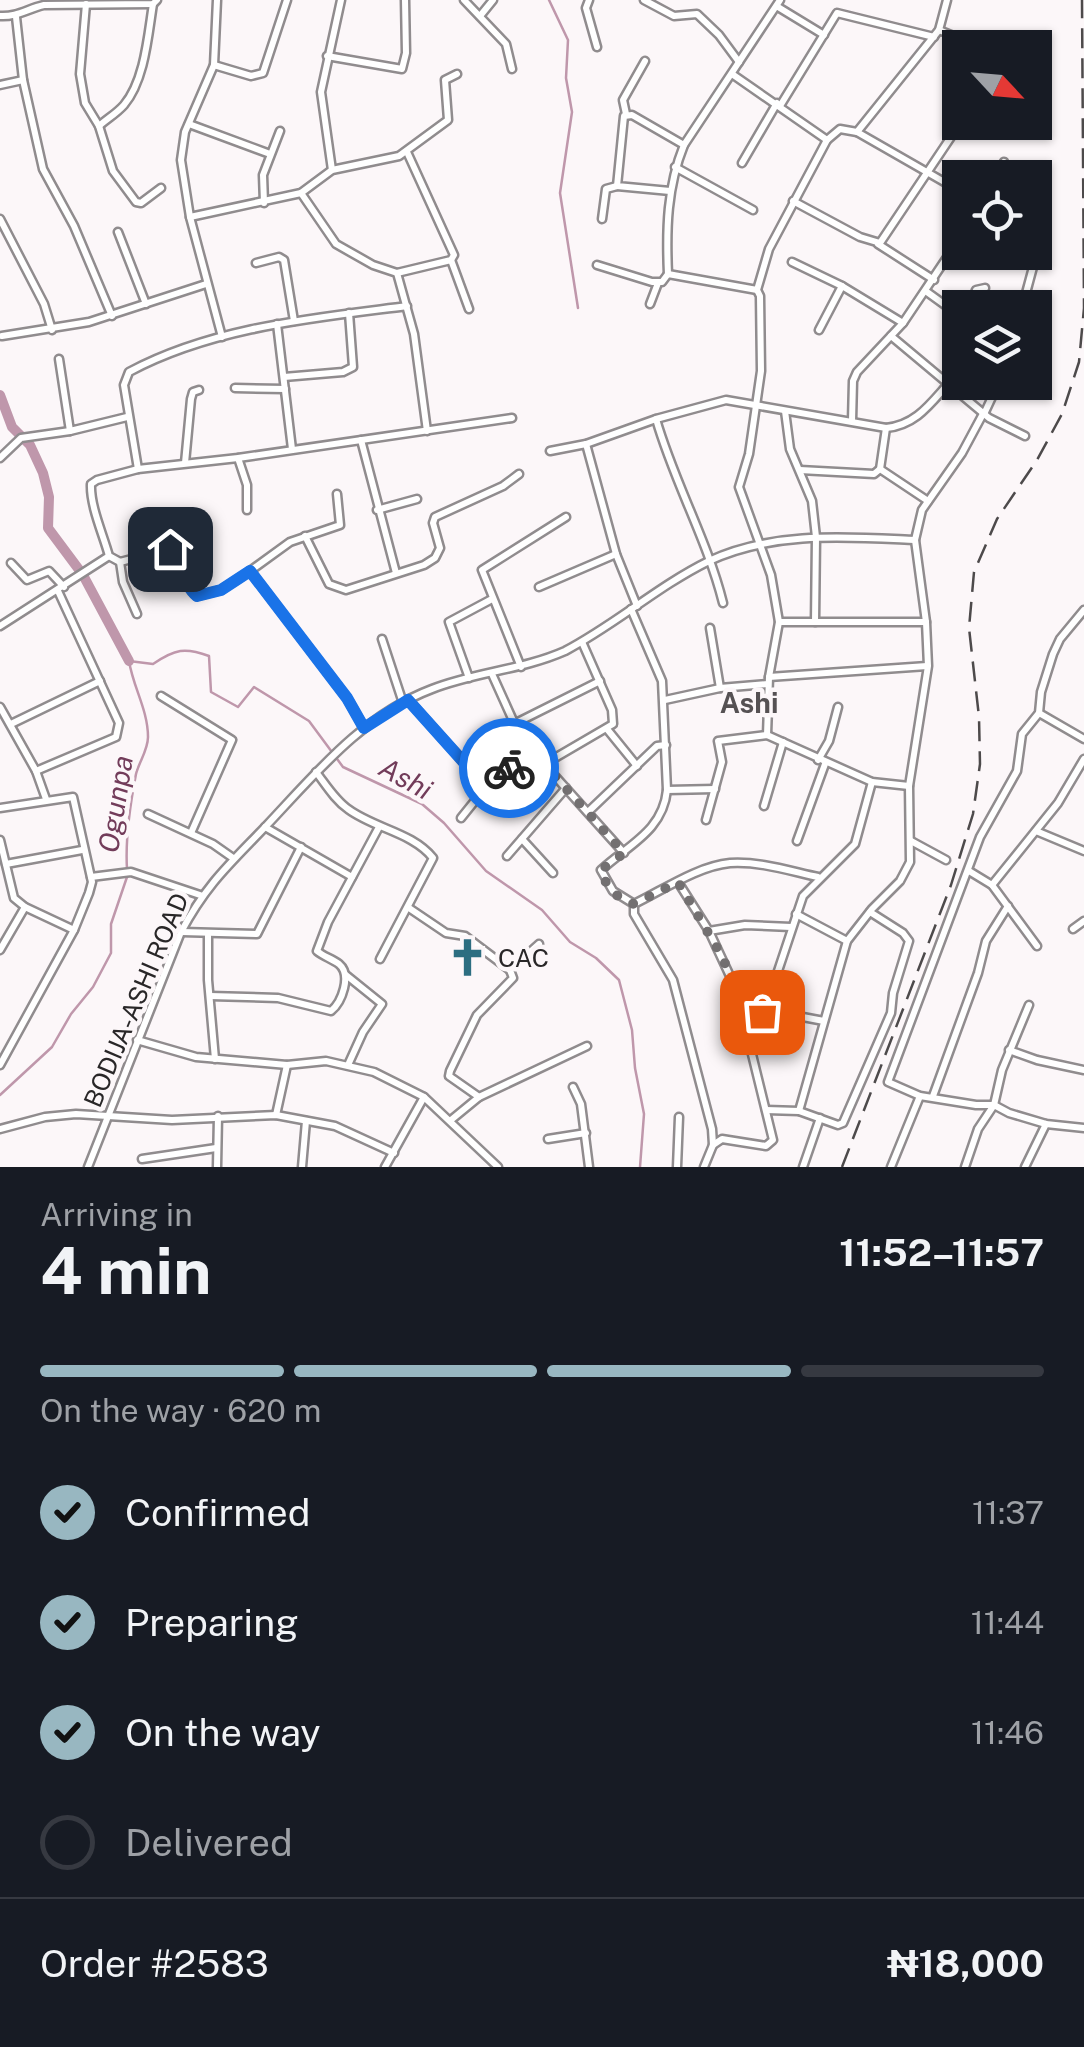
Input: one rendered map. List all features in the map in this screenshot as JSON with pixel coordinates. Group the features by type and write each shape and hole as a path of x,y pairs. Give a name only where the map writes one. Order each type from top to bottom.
{"street":[{"path":"218,0 214,64 189,124 180,160 190,217 222,336"},
{"path":"214,64 251,76 263,73 287,0"},
{"path":"332,170 321,100 341,0"},
{"path":"327,56 402,69 406,52 405,0"},
{"path":"464,0 506,44 512,69"},
{"path":"480,16 493,0"},
{"path":"590,0 586,8 597,46"},
{"path":"644,0 674,16 697,14 739,62"},
{"path":"857,132 936,33 947,0"},
{"path":"0,16 16,17 44,5 155,2 132,91 121,108 99,126"},
{"path":"86,4 81,82 108,160 134,201 141,203 161,188"},
{"path":"650,304 658,284 668,274 670,191 684,145 778,4 824,35"},
{"path":"742,163 837,13 942,35"},
{"path":"16,17 23,80 47,180 74,226 112,316"},
{"path":"617,186 626,114 623,100 645,62"},
{"path":"190,217 301,193 332,170 407,152 448,120 444,80 457,74"},
{"path":"732,74 826,140"},
{"path":"0,85 23,80"},
{"path":"626,114 684,145"},
{"path":"189,124 270,154"},
{"path":"766,735 769,680 780,622 771,576 740,487 750,454 762,363 757,290 763,263 826,140 840,128 857,132 942,180"},
{"path":"264,202 262,182 280,131"},
{"path":"878,244 948,140"},
{"path":"407,152 454,255 452,260 469,309"},
{"path":"675,167 753,210"},
{"path":"602,220 606,189 617,186 670,191"},
{"path":"301,193 336,244 373,265 398,273 452,260"},
{"path":"793,201 878,244 934,280"},
{"path":"0,220 44,304 52,330"},
{"path":"118,232 146,304"},
{"path":"256,262 279,257 284,260 294,321"},
{"path":"792,262 842,286 902,323"},
{"path":"596,265 658,284"},
{"path":"852,420 857,372 902,323 942,267"},
{"path":"398,273 418,357 427,430"},
{"path":"668,274 757,290"},
{"path":"2,336 52,330 112,316 206,284"},
{"path":"820,330 842,286"},
{"path":"976,290 985,288"},
{"path":"926,292 942,302"},
{"path":"138,469 124,385 129,372 222,336 294,321 407,306"},
{"path":"284,377 353,368 349,313"},
{"path":"278,324 292,449"},
{"path":"890,336 942,377"},
{"path":"59,359 70,431"},
{"path":"235,388 286,389"},
{"path":"185,464 191,399 199,390"},
{"path":"550,451 586,444 726,400 886,428 909,424 942,390"},
{"path":"970,400 992,420 1025,436"},
{"path":"799,1112 847,942 907,871 909,786 928,666 915,540 922,510 962,454 990,400"},
{"path":"786,412 790,449 812,501 816,622"},
{"path":"0,458 23,438 128,417"},
{"path":"337,494 340,526 290,542 221,590 197,596 190,590 176,554 170,549 120,562 109,556 91,484 138,469 512,418"},
{"path":"656,419 676,478 712,560 723,603"},
{"path":"800,470 874,474 880,469 886,428"},
{"path":"362,440 396,573"},
{"path":"586,444 616,554 662,681 665,700 664,807 648,832 604,867 602,874 616,894 634,904"},
{"path":"238,458 247,485 247,510"},
{"path":"880,469 928,501"},
{"path":"306,536 334,589 346,590 424,564 439,553 435,516 503,486 519,474"},
{"path":"377,510 418,499"},
{"path":"522,667 482,574 484,568 566,518"},
{"name":"BODIJA-ASHI ROAD","path":"88,1167 181,932 200,895 316,772 364,728 428,690 522,667 582,642 712,560 758,546 816,537 915,540"},
{"path":"539,587 616,554"},
{"path":"0,626 109,556"},
{"path":"120,562 123,582 138,614"},
{"path":"10,563 26,579 50,572 119,724 118,734 36,771"},
{"path":"250,571 347,698 364,728"},
{"path":"469,678 449,622 492,599"},
{"path":"1084,610 1053,654 1039,712 1026,726 1017,771 985,825 888,1082 920,1096 994,1104 1008,1113 1046,1124 1084,1128"},
{"path":"780,622 926,622"},
{"path":"710,628 720,688"},
{"path":"382,639 406,702 486,787"},
{"path":"461,818 486,787 510,768 536,770 613,724 614,717 582,642"},
{"path":"665,700 769,680 928,666"},
{"path":"492,674 515,724"},
{"path":"11,724 100,680"},
{"path":"484,739 600,681"},
{"path":"161,696 232,740 191,834"},
{"path":"0,707 36,771 46,799"},
{"path":"797,841 838,707"},
{"path":"1039,712 1084,739"},
{"path":"607,729 637,766"},
{"path":"706,820 722,762 718,741 766,735 872,782 909,786"},
{"path":"764,806 783,742"},
{"path":"588,812 657,746 666,745"},
{"path":"992,884 1036,831 1084,759"},
{"path":"544,764 624,853"},
{"path":"316,772 348,809 408,838 433,858 380,959"},
{"path":"770,1011 803,896 855,844 872,782"},
{"path":"507,856 566,788"},
{"path":"667,790 716,789"},
{"path":"0,808 73,797 90,876 90,892 74,930 0,1064"},
{"path":"148,814 233,858"},
{"path":"265,827 352,877"},
{"path":"348,1064 362,1032 382,1004 346,976 339,964 317,951 379,827"},
{"path":"1036,831 1084,851"},
{"path":"522,839 553,874"},
{"path":"0,840 14,898 74,930"},
{"path":"910,840 946,860"},
{"path":"181,932 257,934 301,847"},
{"path":"6,864 82,850"},
{"path":"634,904 710,868 730,863 819,877"},
{"path":"969,871 992,884 1037,946"},
{"path":"90,876 128,872 200,895"},
{"path":"678,882 709,930 730,975 742,1011 771,1144 722,1139 713,1145"},
{"path":"634,904 634,914 674,980 709,1114 713,1145 704,1167"},
{"path":"933,1096 986,941 1008,906"},
{"path":"0,950 25,907"},
{"path":"409,908 446,933 464,936 510,970 512,978 477,1015 449,1074 480,1096"},
{"path":"766,1110 799,1112 843,1123 891,1013 909,942 904,934 870,912"},
{"path":"796,914 847,942"},
{"path":"1074,929 1084,921"},
{"path":"709,930 745,925 791,927"},
{"path":"208,935 214,1059"},
{"path":"510,970 539,944"},
{"path":"210,996 272,997 331,1011 342,996 346,976"},
{"path":"965,1167 978,1129 994,1104 1009,1050 1029,1004"},
{"path":"742,1011 770,1011 824,1021"},
{"path":"137,1040 171,1052 214,1059 287,1065 317,1061 348,1064 406,1085 424,1097 498,1167"},
{"path":"451,1120 480,1096 587,1046"},
{"path":"1009,1050 1084,1070"},
{"path":"276,1115 287,1065"},
{"path":"574,1087 581,1104 590,1167"},
{"path":"891,1167 920,1096"},
{"path":"385,1167 424,1097"},
{"path":"0,1130 58,1116 172,1120 276,1115 335,1126 394,1153"},
{"path":"217,1167 218,1116"},
{"path":"678,1167 679,1117"},
{"path":"803,1167 820,1118"},
{"path":"302,1167 306,1121"},
{"path":"1026,1167 1046,1124"},
{"path":"548,1138 586,1132"},
{"path":"142,1159 216,1148"}],"waterway":[{"path":"549,0 568,40 566,78 572,112 560,193 578,308"},
{"name":"Ogunpa","path":"0,395 12,427 30,445 43,473 49,497 48,528 83,575 129,661"},
{"name":"Ashi","path":"127,869 132,797 148,737 129,661 153,664 180,651 209,656 211,692 238,707 254,687 309,721 343,767 422,804 486,871 542,910 570,942 596,958 619,980 632,1030 644,1114 640,1167"},
{"name":"Ogunpa","path":"0,1095 52,1047 93,987 111,953 111,924 127,877"}],"railway":[{"path":"842,1167 951,885 973,814 980,764 969,628 974,572 997,519 1062,414 1079,362 1084,308 1082,0"}],"way so far":[{"path":"509,768 536,770 544,764 624,853 601,870 603,878 622,899 634,904 678,882 723,958 742,1011 762,1012"}],"place":[{"name":"CAC","path":"468,958"}],"district":[{"name":"Ashi","path":"749,702"}],"route":[{"path":"170,549 176,554 190,590 197,596 221,590 250,571 347,698 364,728 408,700 486,787 509,768"}]}
